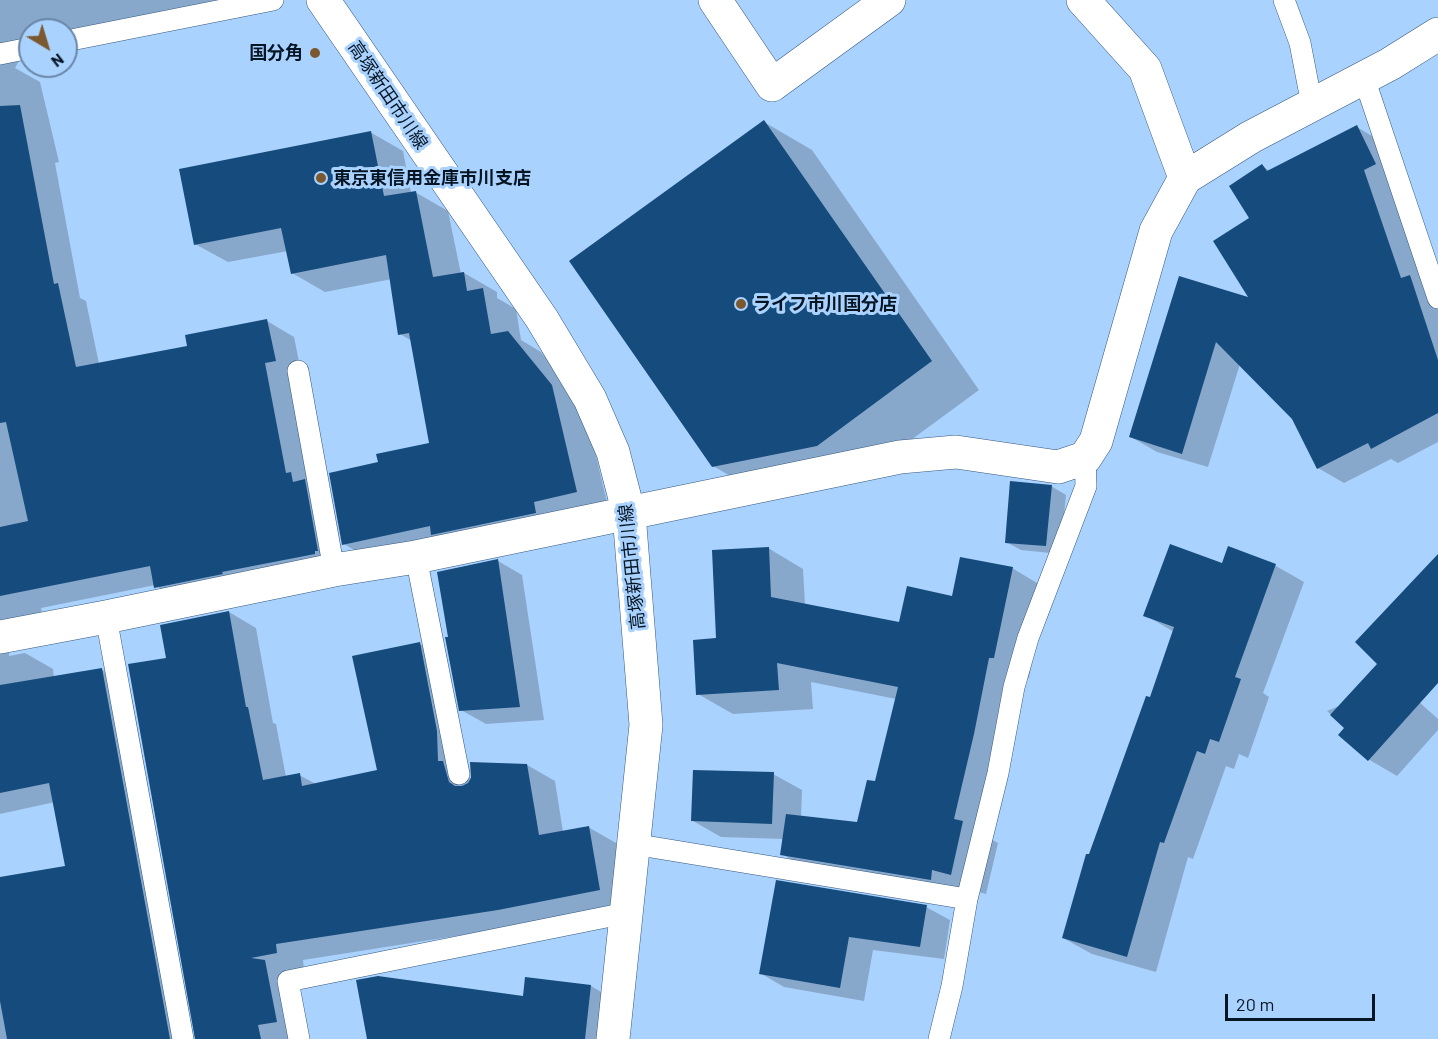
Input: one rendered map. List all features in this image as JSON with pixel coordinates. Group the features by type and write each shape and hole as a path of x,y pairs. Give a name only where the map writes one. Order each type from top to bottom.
{"street":[{"name":"高塚新田市川線","path":"323,0 542,319 584,389 613,452 629,514 646,725 614,1039"},
{"path":"716,0 772,85 888,0"},
{"path":"1083,0 1145,69 1185,178"},
{"path":"0,637 334,570 416,557 900,457 956,452 1058,467 1085,458 1096,441 1156,231 1185,178 1251,137 1364,78 1438,34"}],"lane":[{"path":"78,39 273,0"},
{"path":"1284,0 1300,43 1312,105"},
{"path":"0,54 18,50"},
{"path":"1364,78 1437,298"},
{"path":"298,371 334,570"},
{"path":"939,1039 952,986 967,899 998,773 1014,687 1028,638 1086,486 1085,458"},
{"path":"416,557 459,774"},
{"path":"105,617 183,1039"},
{"path":"633,844 967,899"},
{"path":"299,1039 288,981 626,913"}],"building":[{"path":"20,105 54,284 58,283 76,367 187,346 185,335 267,319 276,361 265,363 286,473 291,472 293,482 305,479 318,551 315,551 315,554 154,588 150,566 0,596 0,527 28,521 6,422 0,423 0,106"},
{"path":"764,120 932,361 817,446 712,467 569,261"},
{"path":"1357,125 1376,164 1364,170 1401,278 1410,275 1438,360 1438,413 1371,449 1368,443 1317,469 1292,419 1216,342 1182,454 1129,437 1179,276 1248,297 1213,241 1249,218 1229,186 1262,164 1267,171"},
{"path":"371,131 384,196 416,191 433,277 464,272 467,291 483,288 491,334 508,331 552,385 577,492 534,502 536,513 431,535 430,526 342,545 329,473 378,462 376,454 429,443 409,333 398,335 386,255 291,274 281,228 194,245 179,169"},
{"path":"1010,481 1052,485 1046,546 1005,543"},
{"path":"1170,544 1222,563 1228,546 1276,564 1235,677 1241,679 1219,742 1210,739 1205,754 1197,751 1164,843 1160,842 1127,957 1062,938 1086,854 1089,854 1146,696 1150,697 1174,627 1143,616"},
{"path":"769,547 771,597 899,622 907,586 952,596 960,557 1013,567 994,658 989,658 954,819 963,821 951,875 932,870 931,880 780,855 786,814 857,822 867,780 875,781 898,687 777,663 779,690 696,695 693,640 716,638 712,550"},
{"path":"1438,554 1438,683 1368,761 1338,735 1344,728 1330,715 1377,664 1355,642"},
{"path":"498,559 520,707 459,711 445,637 448,637 437,572"},
{"path":"229,611 246,707 248,707 263,780 300,773 302,786 377,770 352,656 420,642 437,731 438,761 443,761 449,782 455,786 468,783 471,778 470,762 527,764 539,835 589,826 600,890 498,910 276,944 277,953 251,958 265,960 277,1022 258,1025 261,1039 195,1039 128,664 166,658 160,625"},
{"path":"102,668 170,1039 7,1039 0,1001 0,877 65,866 49,783 0,793 0,685"},
{"path":"693,770 774,772 772,824 691,821"},
{"path":"776,880 927,905 920,947 849,937 840,988 759,974"},
{"path":"378,976 523,996 525,977 591,985 585,1039 367,1039 356,980"}],"place":[{"name":"国分角","path":"315,53"},
{"name":"東京東信用金庫市川支店","path":"321,178"},
{"name":"ライフ市川国分店","path":"741,304"}]}
